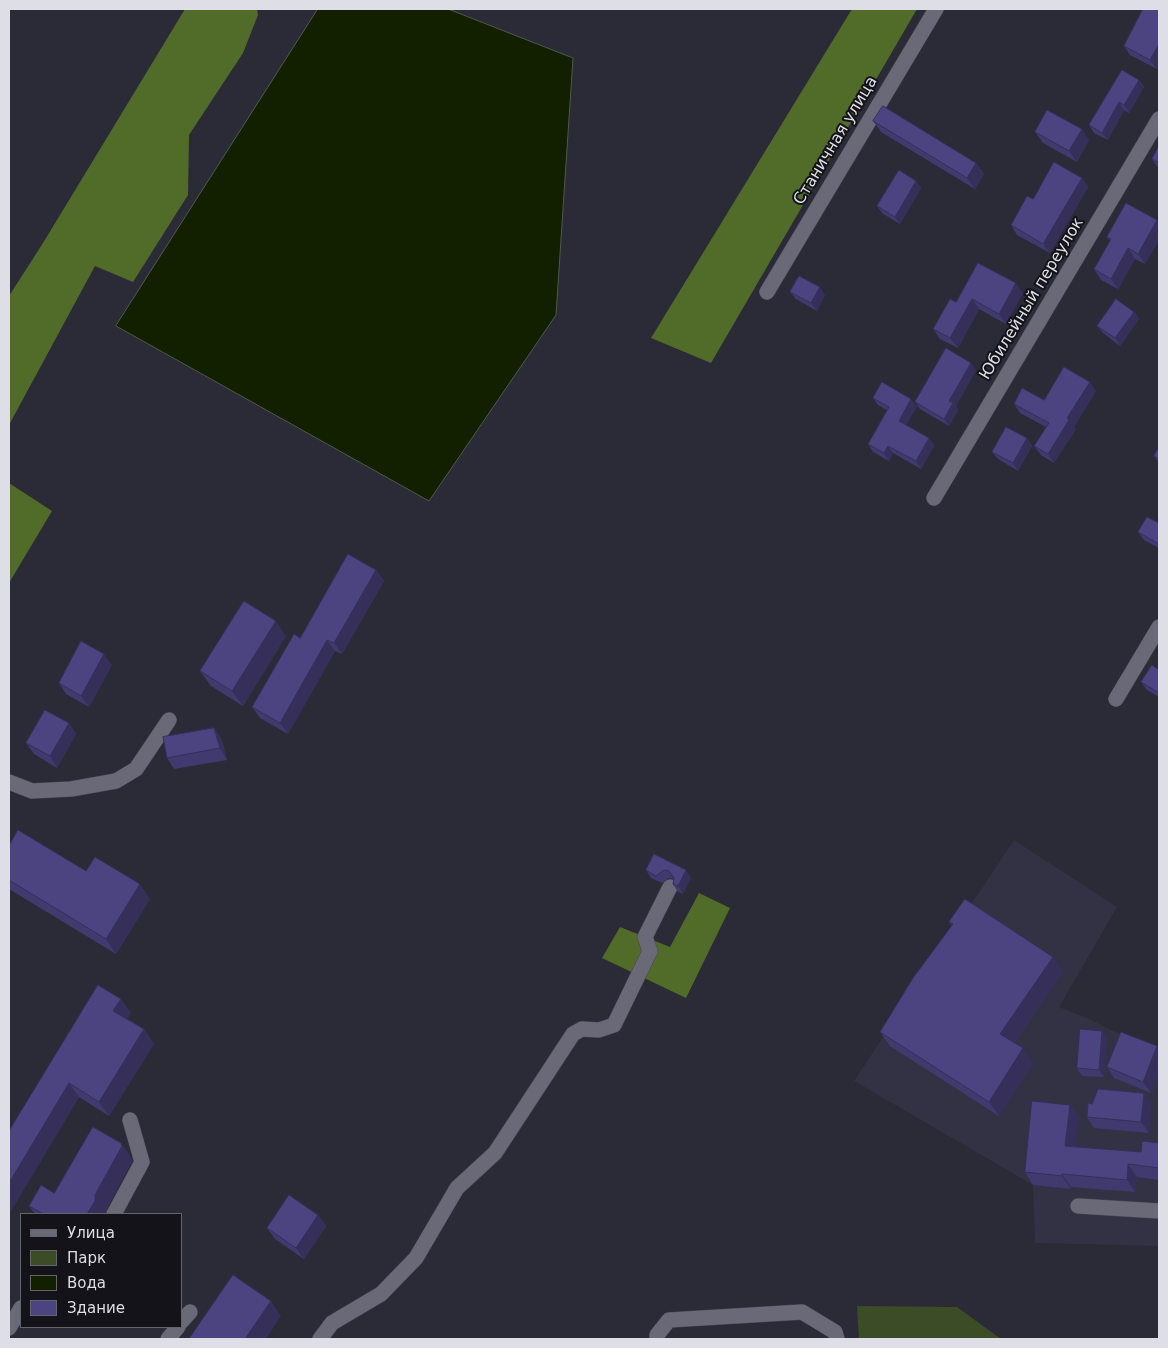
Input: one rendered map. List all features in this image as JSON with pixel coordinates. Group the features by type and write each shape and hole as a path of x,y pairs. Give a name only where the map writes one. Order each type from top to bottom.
{"street":[{"name":"Станичная улица","path":"767,292 936,9"},
{"name":"Юбилейный переулок","path":"934,498 1159,119"},
{"path":"1116,699 1159,627"},
{"path":"9,782 32,791 71,789 116,781 136,769 169,720"},
{"path":"320,1339 332,1322 381,1294 416,1258 457,1188 495,1153 573,1034 582,1029 599,1030 614,1025 650,951 645,937 670,887"},
{"path":"115,1213 142,1162 130,1120"},
{"path":"1078,1206 1159,1211"},
{"path":"9,1328 20,1310"},
{"path":"657,1339 657,1336 669,1320 802,1312 835,1332 837,1339"},
{"path":"168,1339 177,1328"}],"shaded area":[{"path":"1014,840 1117,907 1059,1007 1087,1018 1159,1053 1159,1246 1035,1243 1033,1185 854,1081"}],"green space":[{"path":"185,9 257,9 258,15 243,53 189,135 188,195 133,282 95,266 9,425 9,296"},
{"path":"852,9 917,9 711,363 651,338"},
{"path":"9,483 52,511 9,583"},
{"path":"699,893 730,908 686,998 602,958 620,927 670,947"},
{"path":"857,1306 957,1307 1001,1339 859,1339"}],"water":[{"path":"318,9 448,9 573,58 556,315 429,501 116,326"}],"building":[{"path":"1143,9 1159,9 1159,44 1150,60 1124,46"},
{"path":"1122,70 1139,80 1124,105 1119,102 1102,133 1089,125"},
{"path":"883,106 976,163 967,178 873,121"},
{"path":"1047,110 1082,129 1069,151 1035,132"},
{"path":"1159,146 1159,163 1152,159"},
{"path":"1054,162 1082,178 1043,244 1011,225 1027,196 1033,199"},
{"path":"899,170 916,181 895,217 877,206"},
{"path":"1126,203 1157,220 1138,254 1128,248 1111,279 1094,269 1111,239 1107,237"},
{"path":"978,263 1016,283 999,314 972,299 950,338 933,329 950,299 956,302"},
{"path":"799,276 820,287 811,303 790,292"},
{"path":"1116,299 1134,312 1115,338 1097,326"},
{"path":"946,348 971,363 949,401 953,403 944,419 915,402"},
{"path":"1064,367 1090,382 1067,418 1069,420 1048,454 1034,446 1049,423 1014,404 1022,388 1044,400"},
{"path":"882,382 911,399 899,421 929,438 916,461 888,446 884,453 868,444 889,407 873,398"},
{"path":"1006,427 1027,438 1013,463 992,452"},
{"path":"1159,447 1159,459 1154,456"},
{"path":"1147,517 1159,523 1159,544 1138,532"},
{"path":"348,554 376,570 334,643 327,640 280,723 252,707 294,634 300,638"},
{"path":"244,601 276,621 232,691 200,671"},
{"path":"81,641 104,654 81,696 59,683"},
{"path":"1152,665 1159,670 1159,693 1141,682"},
{"path":"45,710 69,723 50,756 26,743"},
{"path":"214,728 220,748 167,758 163,737"},
{"path":"18,830 86,871 95,857 140,884 106,939 9,880 9,846"},
{"path":"654,854 686,870 678,886 673,884 674,878 669,871 664,870 656,876 646,870"},
{"path":"965,899 1053,957 1000,1034 1023,1048 989,1102 880,1032 913,978 953,924 949,922"},
{"path":"98,985 121,999 113,1011 144,1029 99,1102 69,1083 9,1183 9,1131"},
{"path":"1080,1029 1102,1031 1099,1070 1077,1068"},
{"path":"1121,1032 1157,1046 1143,1082 1107,1067"},
{"path":"1098,1089 1144,1093 1141,1122 1087,1117 1088,1103 1092,1104"},
{"path":"1032,1101 1070,1105 1065,1146 1141,1152 1142,1141 1159,1143 1159,1168 1128,1164 1127,1180 1025,1172"},
{"path":"93,1127 121,1143 122,1146 95,1195 95,1201 88,1213 41,1213 29,1206 41,1185 54,1193"},
{"path":"289,1195 318,1215 296,1248 267,1228"},
{"path":"233,1275 271,1301 245,1339 189,1339"}]}
